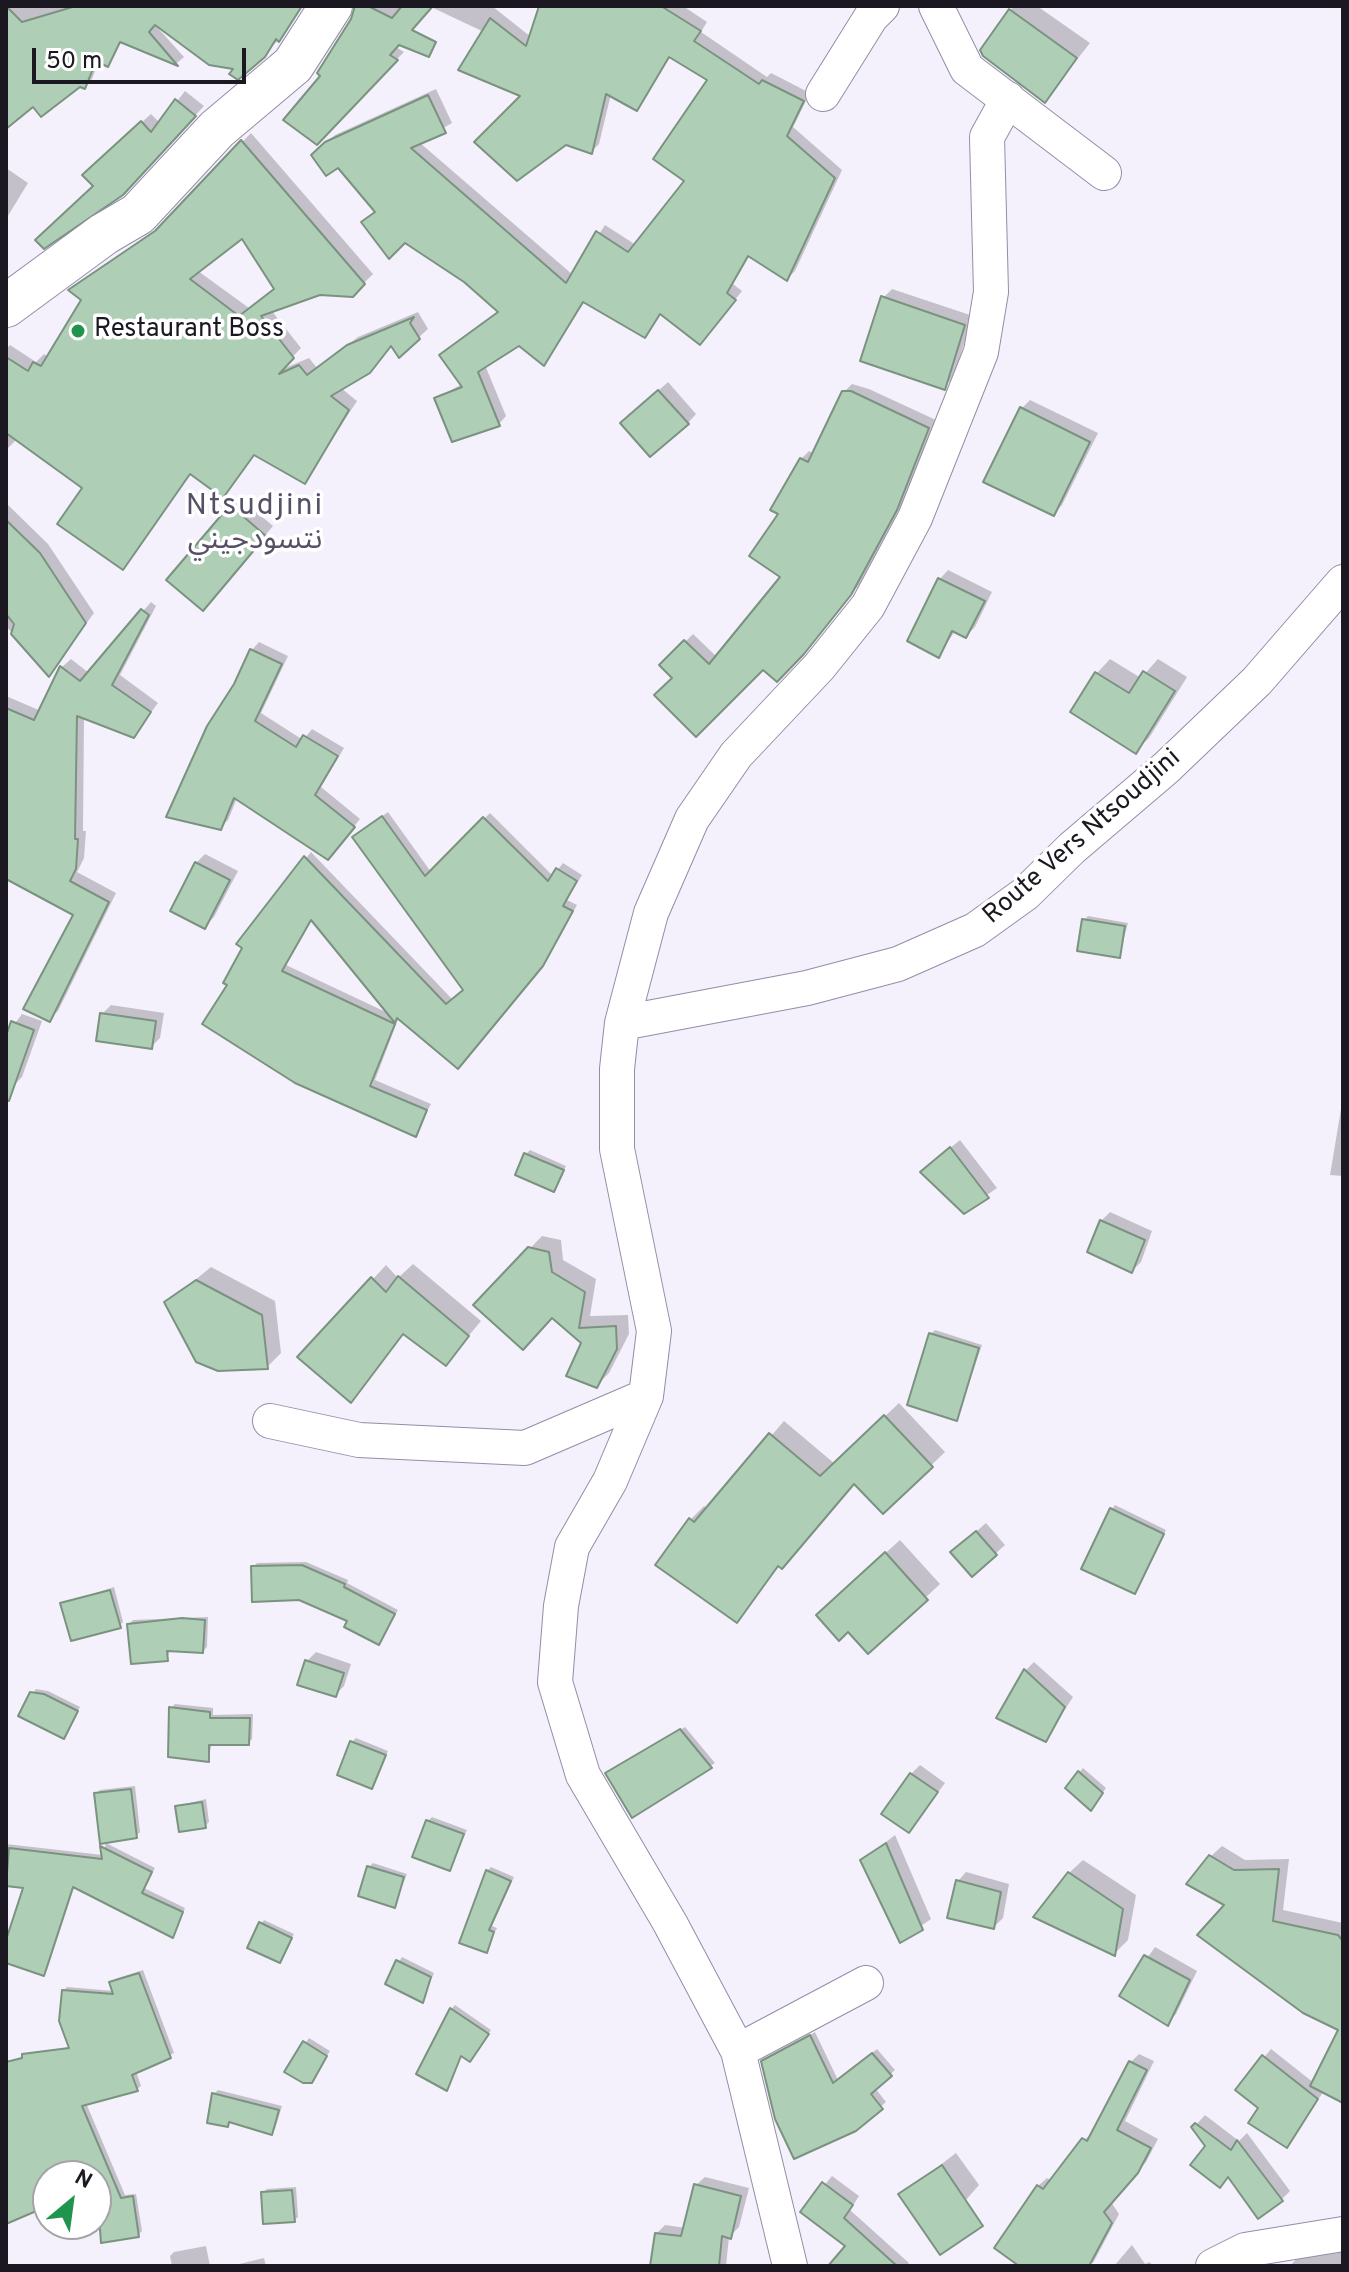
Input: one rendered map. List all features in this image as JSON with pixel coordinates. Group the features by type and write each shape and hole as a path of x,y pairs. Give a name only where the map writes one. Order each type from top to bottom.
{"street":[{"path":"6,306 138,214 217,129 293,65 331,6"},
{"path":"823,94 871,17 882,6"},
{"path":"936,6 967,69 1104,173"},
{"path":"790,2266 738,2051 670,1923 583,1775 555,1682 561,1606 572,1547 610,1481 646,1396 654,1331 617,1149 617,1069 622,1023 651,913 692,819 736,755 819,667 868,606 915,518 981,352 991,292 987,137 1008,99"},
{"name":"Route Vers Ntsoudjini","path":"622,1023 807,988 898,964 975,930 1025,894 1072,848 1166,768 1257,681 1343,582"},
{"path":"270,1421 359,1440 525,1448 646,1396"},
{"path":"738,2051 866,1983"},
{"path":"1213,2266 1245,2250 1343,2234"}],"building":[{"path":"6,6 22,22 76,6 302,6 279,42 276,39 265,57 238,80 229,74 233,69 209,65 155,25 149,32 178,66 120,42 108,67 96,61 85,89 80,87 41,117 33,107 6,129"},
{"path":"355,6 368,6 392,18 402,6 433,6 412,30 436,42 429,57 399,45 390,55 398,60 317,145 283,120 320,76 317,73 351,19"},
{"path":"539,6 661,6 701,31 694,41 759,84 762,80 804,101 787,136 835,178 787,281 748,256 727,293 736,300 700,345 660,314 645,338 583,302 544,366 519,346 478,372 500,426 452,442 434,398 462,387 439,355 498,312 464,282 405,243 389,259 361,222 375,212 338,168 326,176 311,155 325,142 428,95 446,133 411,148 566,283 596,231 628,252 684,181 653,159 707,80 669,57 637,111 606,94 592,154 566,145 517,181 474,142 520,96 458,70 490,18 526,46"},
{"path":"1009,9 1077,58 1045,103 983,56 980,50"},
{"path":"175,99 196,116 123,195 44,249 35,240 93,186 82,175 141,121 151,132"},
{"path":"241,140 365,284 353,297 320,295 261,316 294,358 279,374 299,365 307,375 347,345 414,317 410,323 420,339 399,358 391,346 370,373 331,396 349,410 305,484 254,455 223,498 190,474 123,570 57,524 82,488 6,433 6,357 28,371 33,362 41,366 81,300 68,290 155,231","holes":["242,239 274,289 239,316 190,279"]},
{"path":"881,296 965,325 945,390 860,361"},
{"path":"658,390 689,424 650,457 620,423"},
{"path":"842,391 851,391 929,428 897,510 851,595 804,654 777,682 763,670 696,737 654,695 672,678 659,665 684,640 709,664 780,577 749,556 778,514 770,510 800,458 808,462"},
{"path":"1020,407 1090,442 1054,516 983,482"},
{"path":"230,505 266,536 203,611 166,580"},
{"path":"6,520 40,553 86,623 49,677 11,634 14,624 6,614"},
{"path":"938,578 985,601 966,638 952,631 939,658 907,641"},
{"path":"141,609 149,615 112,685 151,712 134,738 77,716 75,839 78,839 76,869 70,881 109,902 50,1022 23,1009 73,915 6,879 6,708 34,720 60,666 80,681"},
{"path":"250,649 282,664 255,721 296,747 303,735 338,756 315,795 355,827 328,860 234,798 221,830 166,817 207,726 234,684"},
{"path":"1143,671 1175,691 1136,754 1070,712 1095,672 1129,693"},
{"path":"382,816 425,876 483,817 548,881 556,868 577,881 563,906 573,911 543,966 458,1069 397,1018 395,1023 311,920 282,971 395,1024 370,1086 427,1110 416,1137 295,1083 202,1024 227,985 223,983 242,948 236,944 304,856 446,1004 463,990 352,837"},
{"path":"195,862 230,880 205,929 170,911"},
{"path":"1082,919 1125,926 1120,958 1077,951"},
{"path":"100,1013 156,1021 152,1049 96,1041"},
{"path":"11,1021 34,1030 9,1101 6,1100 6,1036"},
{"path":"950,1147 989,1198 964,1214 920,1172"},
{"path":"524,1153 564,1170 554,1192 515,1175"},
{"path":"1100,1220 1145,1240 1132,1273 1087,1252"},
{"path":"528,1247 549,1252 552,1272 585,1292 579,1328 616,1326 617,1349 597,1388 566,1376 581,1343 552,1318 523,1350 473,1305"},
{"path":"398,1276 469,1336 446,1366 403,1334 351,1403 297,1357 371,1277 386,1292"},
{"path":"196,1280 262,1315 268,1369 218,1371 196,1362 164,1302"},
{"path":"929,1333 979,1348 957,1421 907,1405"},
{"path":"884,1415 933,1467 883,1514 854,1484 782,1569 778,1566 737,1623 655,1565 689,1518 694,1522 769,1433 820,1476"},
{"path":"1110,1508 1164,1534 1135,1594 1081,1569"},
{"path":"976,1531 997,1555 972,1577 950,1552"},
{"path":"885,1552 928,1600 868,1654 848,1632 839,1641 816,1615"},
{"path":"302,1565 345,1584 344,1587 395,1614 379,1645 344,1627 347,1621 299,1600 252,1602 251,1566"},
{"path":"110,1590 121,1628 71,1641 60,1603"},
{"path":"182,1618 205,1620 203,1653 167,1651 168,1661 131,1664 127,1624"},
{"path":"305,1660 344,1673 336,1697 297,1685"},
{"path":"1024,1669 1065,1707 1046,1742 996,1718"},
{"path":"30,1692 44,1694 78,1711 64,1739 18,1716"},
{"path":"169,1707 210,1712 210,1718 250,1718 249,1745 209,1745 209,1762 168,1757"},
{"path":"680,1729 712,1768 632,1818 605,1773"},
{"path":"350,1741 386,1755 372,1789 337,1775"},
{"path":"1078,1771 1103,1793 1091,1811 1065,1788"},
{"path":"910,1773 938,1792 909,1833 881,1814"},
{"path":"131,1789 137,1838 100,1844 94,1793"},
{"path":"202,1802 206,1828 179,1832 175,1806"},
{"path":"426,1820 464,1834 450,1871 412,1857"},
{"path":"886,1843 923,1930 900,1943 860,1860"},
{"path":"100,1846 152,1872 142,1893 183,1912 173,1938 73,1887 44,1976 6,1963 6,1940 23,1888 6,1886 9,1848 102,1859"},
{"path":"1209,1855 1234,1870 1279,1869 1273,1921 1338,1935 1343,1941 1343,2103 1310,2086 1338,2030 1303,2013 1197,1935 1224,1905 1186,1884"},
{"path":"367,1866 404,1877 395,1908 358,1896"},
{"path":"486,1870 511,1881 489,1930 494,1932 487,1953 459,1943"},
{"path":"1068,1872 1123,1909 1115,1956 1033,1917"},
{"path":"956,1880 1001,1892 994,1929 947,1918"},
{"path":"259,1922 292,1938 280,1963 247,1948"},
{"path":"1144,1955 1190,1980 1168,2026 1119,1996"},
{"path":"396,1960 431,1977 423,2003 385,1984"},
{"path":"139,1973 171,2058 132,2075 138,2091 82,2106 105,2160 32,2160 32,2213 6,2224 6,2062 22,2058 22,2054 69,2048 59,2021 62,1990 113,1994 109,1982"},
{"path":"450,2008 489,2034 470,2062 461,2056 447,2091 416,2074"},
{"path":"810,2035 833,2083 872,2053 892,2076 871,2094 883,2109 856,2131 794,2159 775,2119 761,2061"},
{"path":"303,2041 327,2056 312,2083 303,2083 284,2072"},
{"path":"1262,2055 1318,2099 1287,2148 1248,2123 1258,2108 1235,2090"},
{"path":"1129,2061 1147,2070 1117,2130 1151,2148 1138,2173 1104,2212 1112,2223 1089,2266 1019,2266 994,2248 1037,2185 1043,2189 1082,2138 1087,2141"},
{"path":"212,2093 279,2110 272,2135 229,2122 228,2127 207,2123"},
{"path":"1195,2123 1231,2150 1237,2140 1283,2201 1258,2219 1228,2177 1220,2188 1190,2165 1205,2146 1191,2127"},
{"path":"942,2165 983,2226 940,2255 898,2194"},
{"path":"112,2177 121,2198 133,2196 139,2237 101,2243 101,2240 112,2240"},
{"path":"822,2182 853,2205 844,2218 897,2266 828,2266 845,2246 800,2212"},
{"path":"694,2184 741,2196 731,2239 722,2236 719,2266 650,2266 655,2233 681,2236"},
{"path":"292,2190 295,2222 263,2224 261,2192"}],"place":[{"name":"Restaurant Boss","path":"78,331"}],"district":[{"name":"Ntsudjini نتسودجيني","path":"255,525"}]}
